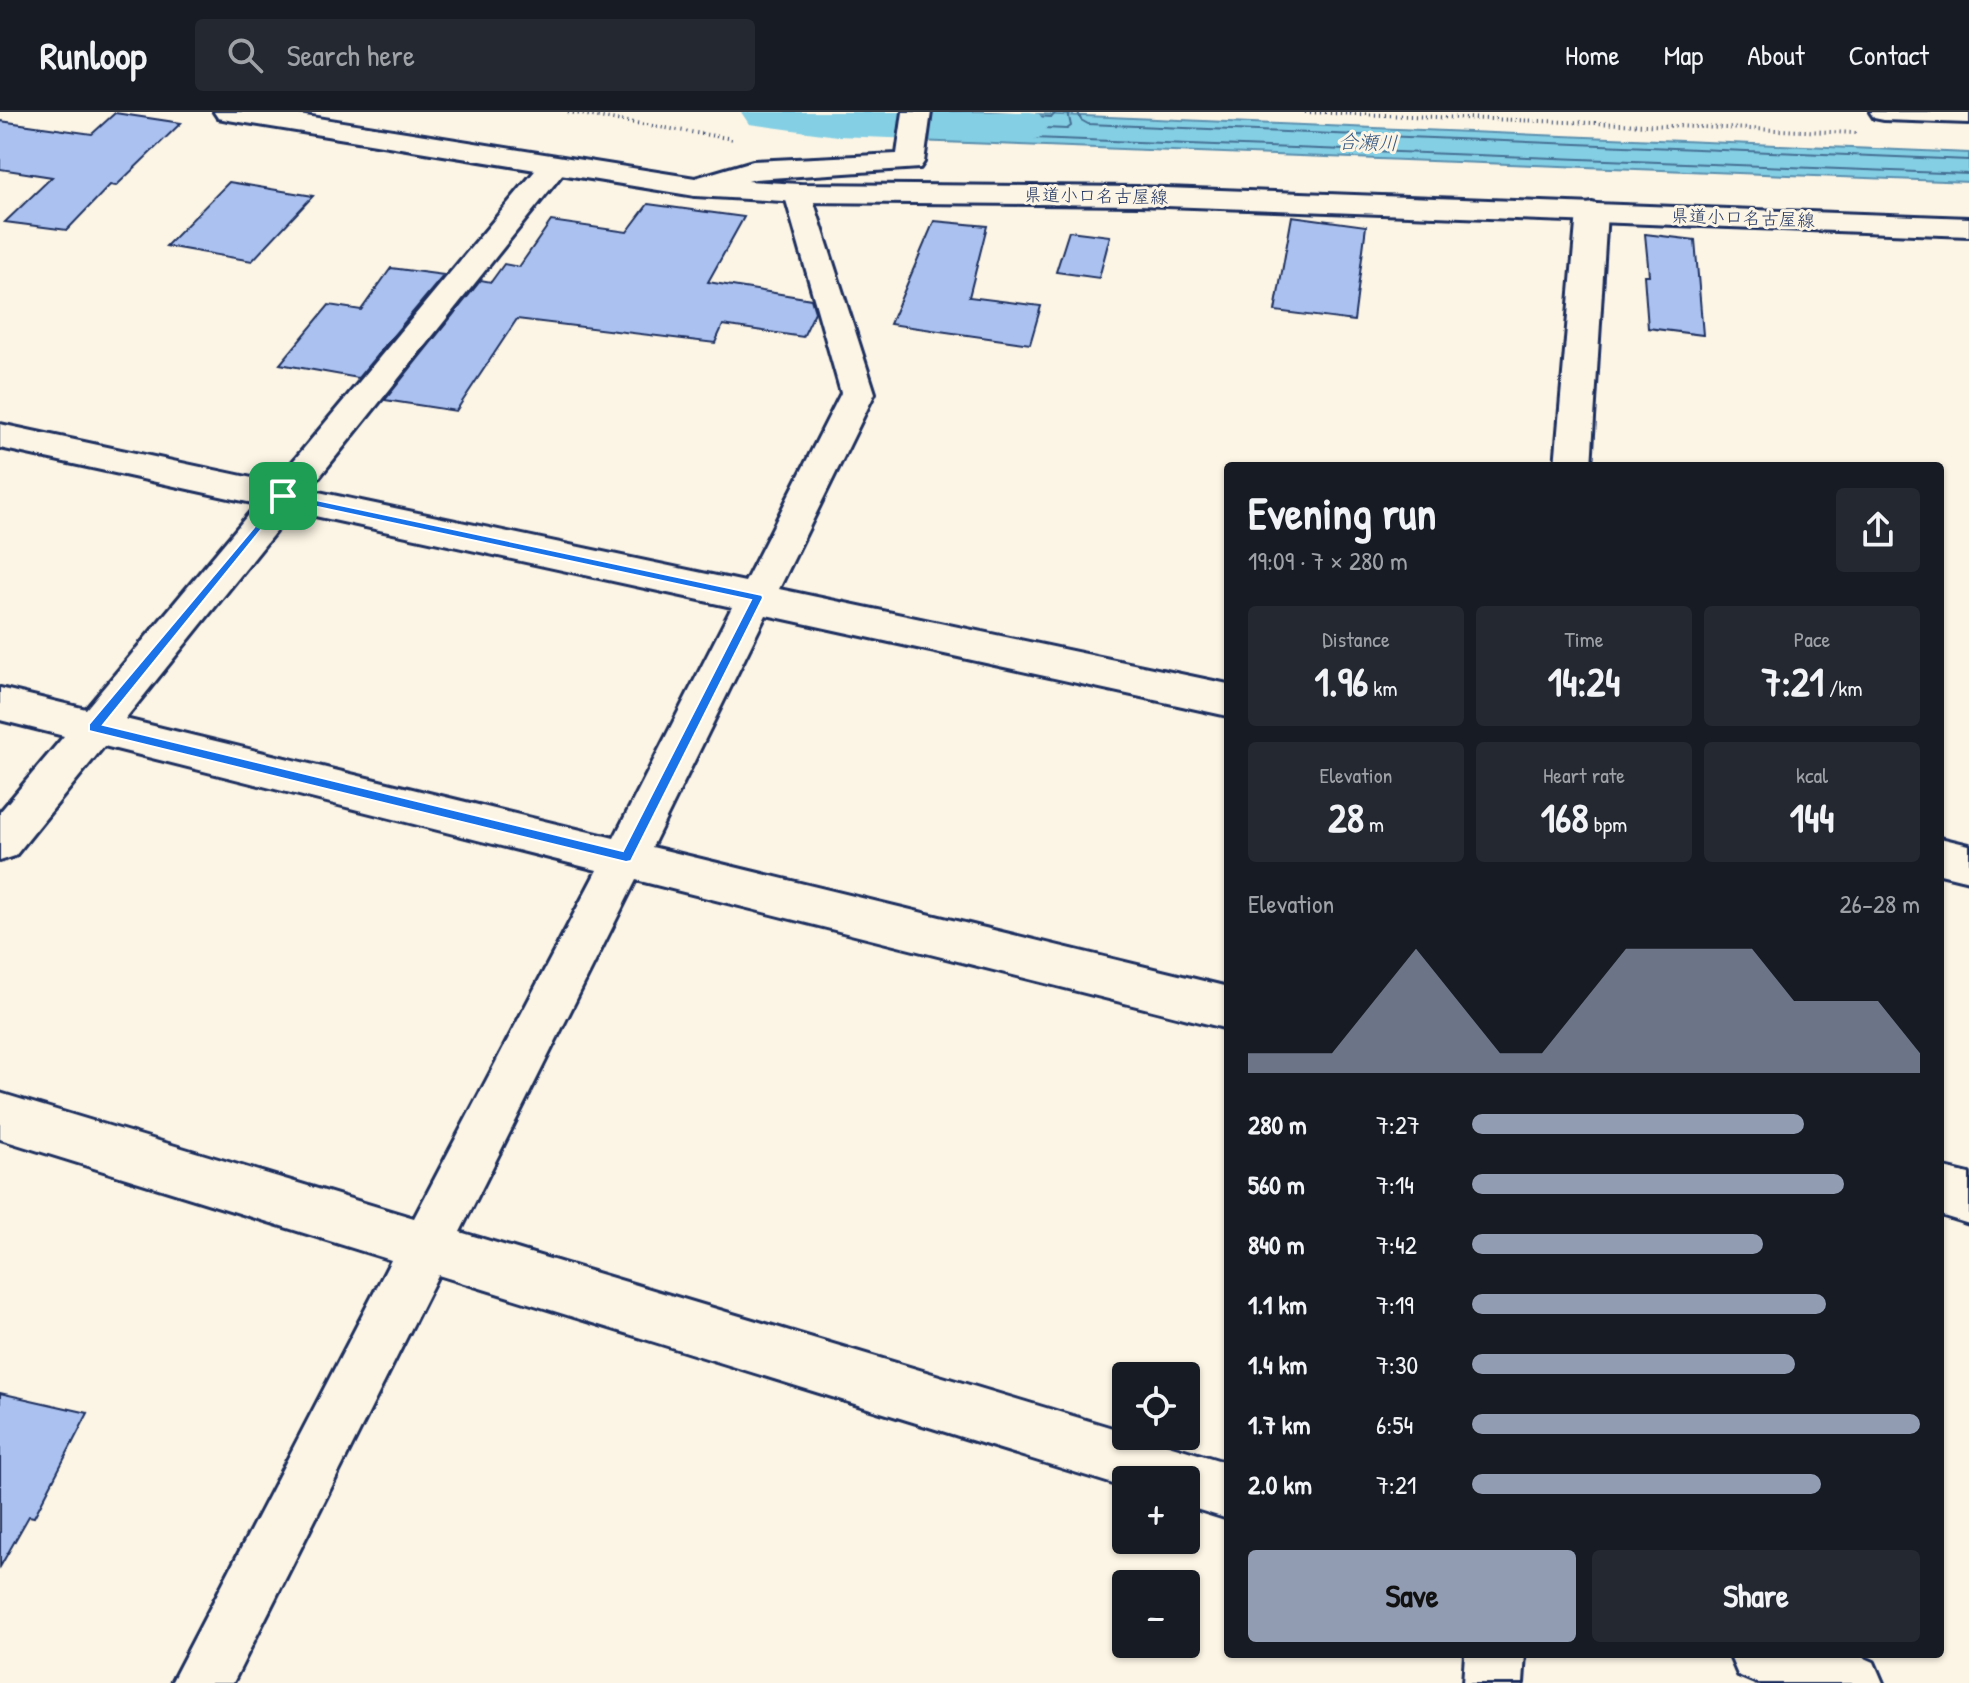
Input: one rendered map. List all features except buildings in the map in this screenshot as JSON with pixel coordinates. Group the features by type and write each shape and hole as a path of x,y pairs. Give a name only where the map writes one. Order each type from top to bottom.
{"street":[{"name":"県道小口名古屋線","path":"228,112 695,187 799,193 1139,196 1969,227"},
{"path":"695,187 753,170 910,162 917,112"},
{"path":"1884,112 1969,115"},
{"path":"0,843 554,166"},
{"path":"201,1683 758,598 858,393 799,193"},
{"path":"1573,462 1592,212"},
{"path":"0,436 1224,699"},
{"path":"0,704 1224,1007"},
{"path":"1944,857 1969,863"},
{"path":"0,1116 1224,1490"},
{"path":"1944,1192 1969,1199"},
{"path":"1493,1683 1495,1658"},
{"path":"1772,1658 1853,1683"}],"path":[{"path":"568,112 747,141"},
{"path":"1305,112 1857,133"}],"water":[{"path":"921,112 992,112 1969,153 1969,182 916,141"}],"waterway":[{"name":"合瀬川","path":"768,112 837,120 1020,126"}],"route":[{"path":"283,496 758,598 626,857 94,728 283,496"}]}
